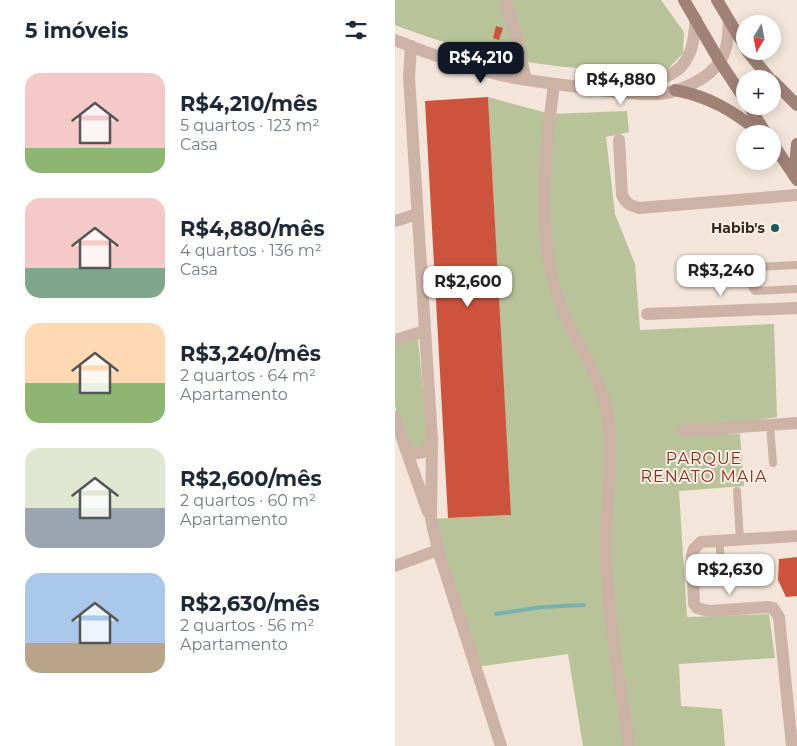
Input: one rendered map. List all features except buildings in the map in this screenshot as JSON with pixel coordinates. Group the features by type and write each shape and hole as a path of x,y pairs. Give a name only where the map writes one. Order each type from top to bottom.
{"main road":[{"path":"684,0 736,86"},
{"path":"717,0 736,32"},
{"path":"754,60 763,70"},
{"path":"675,90 711,100 729,109 750,125"},
{"path":"781,90 797,105"},
{"path":"796,178 797,144"},
{"path":"781,156 796,178"}],"street":[{"path":"505,0 526,80"},
{"path":"560,85 644,82 661,78 676,71 685,62 690,52 696,19"},
{"path":"395,40 414,52 526,80 616,92 658,94 675,90 702,79 720,62 728,39 729,21"},
{"path":"414,52 409,78 432,440 431,519"},
{"path":"560,85 546,172 545,216 548,253 554,284 562,309 593,371 602,392 607,412 609,433 606,513 607,588 629,746"},
{"path":"619,140 622,195 630,206 639,208 797,195"},
{"path":"395,221 417,214"},
{"path":"647,314 797,308"},
{"path":"395,340 425,331"},
{"path":"395,417 405,450 431,519 438,550 501,746"},
{"path":"684,430 797,423"},
{"path":"405,450 421,454 427,449 432,440"},
{"path":"792,746 779,617 773,608 768,607 709,611 697,608 694,604 692,555 694,549 701,542 797,536"},
{"path":"395,566 438,550"}],"lane":[{"path":"797,265 757,267 751,273 750,278 751,286 755,291 797,289"},
{"path":"770,425 773,463"},
{"path":"737,491 740,540"},
{"path":"719,541 723,578"}],"green space":[{"path":"395,0 661,0 684,32 683,53 668,69 591,69 521,61 436,40 395,25"},
{"path":"488,97 551,114 627,111 629,132 606,137 615,214 635,264 640,330 774,324 777,417 688,430 740,434 744,486 679,491 687,617 769,614 775,658 679,664 681,706 722,709 725,746 583,746 568,654 476,667 431,519 510,515"},
{"path":"418,338 428,443 425,448 408,449 395,406 395,344"}],"waterway":[{"path":"496,614 542,607 584,605"}],"place":[{"name":"Habib's","path":"775,228"}],"district":[{"name":"PARQUE RENATO MAIA","path":"704,467"}]}
